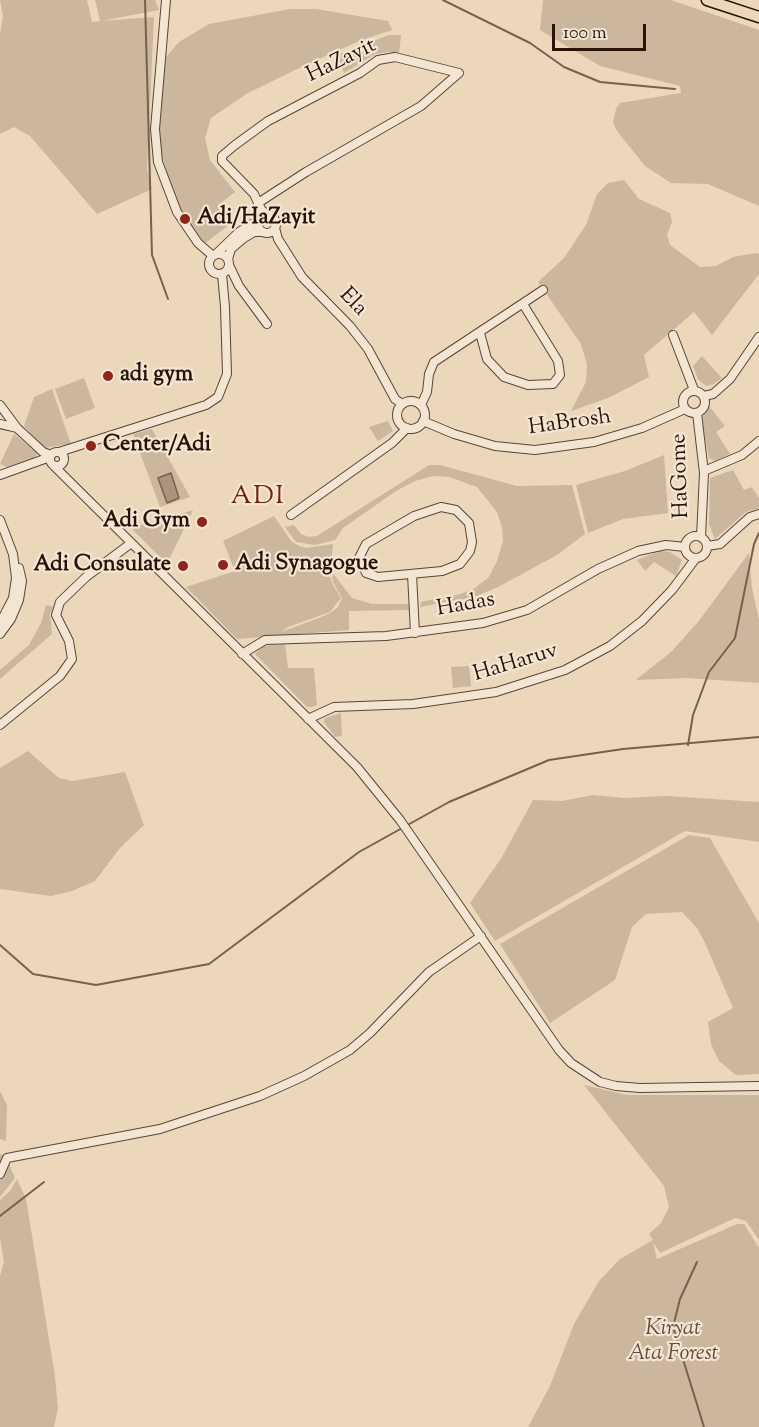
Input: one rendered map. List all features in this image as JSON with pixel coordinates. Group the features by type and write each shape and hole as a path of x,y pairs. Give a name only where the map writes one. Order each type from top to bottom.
{"main road":[{"path":"707,0 759,17"}],"street":[{"path":"166,0 155,129 158,162 168,194 198,243 215,255 223,255 229,262"},
{"name":"HaZayit","path":"258,203 306,172 421,106 459,73 387,57 268,121 222,156 225,165 254,194 258,203 267,215"},
{"path":"222,274 210,270 209,264 215,255 239,232 267,215 275,219 275,228 268,233 250,233 236,244 228,255 239,286 267,324"},
{"path":"259,220 258,225 262,232"},
{"name":"Ela","path":"275,228 278,239 302,277 355,332 378,366 395,399 402,404"},
{"path":"0,476 56,459 74,449 206,405 218,396 226,374 222,274 229,262"},
{"path":"291,515 392,443 407,428 416,427 423,421 424,414 421,405 427,392 429,374 434,362 543,290"},
{"path":"480,333 488,359 504,377 528,385 553,384 560,375 558,361 523,304"},
{"path":"673,335 694,390 705,396 713,394 730,379 759,337"},
{"path":"694,390 683,399 685,409 697,413 705,406 705,396"},
{"path":"407,428 397,418 402,404 411,401 421,405"},
{"path":"0,405 17,428 43,452 56,459 69,478 130,544 357,767 400,820 559,1050 571,1063 600,1082 640,1088 759,1086"},
{"name":"HaBrosh","path":"423,421 454,434 495,446 535,450 594,442 642,428 685,409"},
{"name":"HaGome","path":"697,413 704,471 701,537"},
{"path":"0,424 17,428"},
{"path":"704,471 742,455 759,441"},
{"path":"441,507 456,510 469,523 472,533 470,551 466,559 452,569 412,574 372,577 359,563 362,551 372,539 422,512 441,507"},
{"path":"707,546 701,537 690,537 685,547 687,553 696,558 703,556 707,546 728,539 750,517 759,514"},
{"path":"0,523 20,573 22,590 11,619 0,634"},
{"path":"0,725 60,676 72,659 69,641 56,615 60,602 86,577 130,544"},
{"name":"Hadas","path":"242,654 265,640 415,633 505,618 545,601 598,569 638,550 666,545 685,547"},
{"path":"0,623 15,589 13,554"},
{"name":"HaHaruv","path":"308,719 334,707 422,703 496,692 565,670 610,646 642,621 672,590 696,558"},
{"path":"412,574 415,633"},
{"path":"0,1174 7,1158 160,1129 260,1096 304,1076 350,1050 370,1033 429,972 481,936"}],"green space":[{"path":"0,0 87,0 92,22 100,21 95,0 155,0 159,10 101,21 154,17 147,169 152,189 97,214 30,136 14,127 0,134 0,34 3,16"},
{"path":"543,0 671,0 759,30 759,206 708,184 671,183 645,166 617,131 613,122 616,109 620,103 681,93 680,86 600,66 540,30"},
{"path":"290,9 316,9 388,21 392,30 359,41 295,70 248,93 211,118 205,138 210,160 235,192 217,206 229,225 204,244 176,204 160,149 159,118 166,57 179,42 209,24"},
{"path":"389,35 401,35 399,54 388,52 375,54 344,73 337,55"},
{"path":"624,180 639,199 670,213 672,222 667,235 670,245 700,267 716,266 733,257 756,253 759,254 759,274 712,335 694,312 644,355 649,377 608,398 571,411 586,382 587,364 581,344 538,282 564,258 586,225 597,194 608,183"},
{"path":"702,356 722,378 714,384 706,386 698,379 693,366"},
{"path":"84,378 95,408 66,419 55,389"},
{"path":"52,389 71,444 44,448 24,426 34,397"},
{"path":"709,406 725,426 716,432 730,454 715,461 709,458 702,423"},
{"path":"388,421 393,431 378,441 369,427"},
{"path":"152,429 190,497 160,507 133,434"},
{"path":"14,434 38,454 34,458 7,467 0,464"},
{"path":"664,455 668,513 623,519 588,533 576,485 625,471"},
{"path":"429,465 440,465 517,486 572,485 585,534 557,555 498,587 474,597 420,607 421,602 461,594 475,588 489,577 497,561 503,541 502,527 497,512 477,487 449,477 433,476 415,481 396,491 343,528 335,540 315,545 296,542 285,527 294,525 301,534 309,537 317,536"},
{"path":"733,470 744,490 752,487 759,498 759,508 746,512 715,539 709,524 710,478"},
{"path":"193,510 167,564 130,527 154,522"},
{"path":"274,516 291,541 299,546 307,548 333,544 330,576 332,583 341,598 330,612 288,627 281,632 319,618 330,613 338,607 342,598 333,582 332,572 352,598 372,604 409,604 409,610 349,611 349,630 237,639 186,587 235,571 223,541"},
{"path":"660,551 670,552 682,560 676,576 654,562 645,571 637,560"},
{"path":"749,553 752,588 759,620 759,683 687,678 636,680 671,652 698,622"},
{"path":"46,605 53,607 50,614 52,634 0,679 0,670 29,645 41,623"},
{"path":"285,644 288,668 314,668 317,705 307,707 255,654 263,646"},
{"path":"469,666 471,686 453,688 451,667"},
{"path":"341,713 342,736 335,737 324,722 325,718"},
{"path":"28,751 59,778 73,781 125,772 144,825 120,848 95,881 72,891 51,896 0,889 0,768"},
{"path":"593,795 623,798 666,796 759,802 759,842 685,831 495,941 470,903 502,857 533,800 562,801"},
{"path":"689,835 710,838 759,923 759,1074 736,1075 719,1061 711,1044 708,1022 733,1008 705,943 697,928 682,912 646,914 632,927 615,980 550,1023 500,944"},
{"name":"Kiryat Ata Forest","path":"584,1085 627,1095 759,1095 759,1240 746,1221 735,1218 660,1253 653,1242 657,1259 737,1224 744,1224 759,1248 759,1427 528,1427 550,1386 574,1324 599,1281 620,1259 653,1240 649,1234 661,1223 669,1207 664,1186"},
{"path":"0,1091 7,1105 6,1141 0,1139"},
{"path":"0,1154 5,1155 15,1178 0,1197"},
{"path":"17,1179 26,1199 55,1376 58,1409 54,1427 0,1427 0,1276 4,1262 0,1238 0,1200 10,1191"}],"shaded area":[{"path":"171,473 179,498 167,503 158,478"}],"waterway":[{"path":"145,0 152,255 168,299"},
{"path":"443,0 530,43 564,67 600,82 675,89"},
{"path":"688,745 693,715 709,672 735,638 754,544 759,533"},
{"path":"0,945 33,974 96,985 209,964 359,852 449,802 549,760 623,749 759,737"},
{"path":"0,1216 44,1182"},
{"path":"697,1262 680,1299 673,1327 704,1427"}],"place":[{"name":"Adi/HaZayit","path":"185,219"},
{"name":"adi gym","path":"108,376"},
{"name":"Center/Adi","path":"91,446"},
{"name":"Adi Gym","path":"202,522"},
{"name":"Adi Synagogue","path":"223,565"},
{"name":"Adi Consulate","path":"183,566"}],"district":[{"name":"ADI","path":"258,499"}]}
